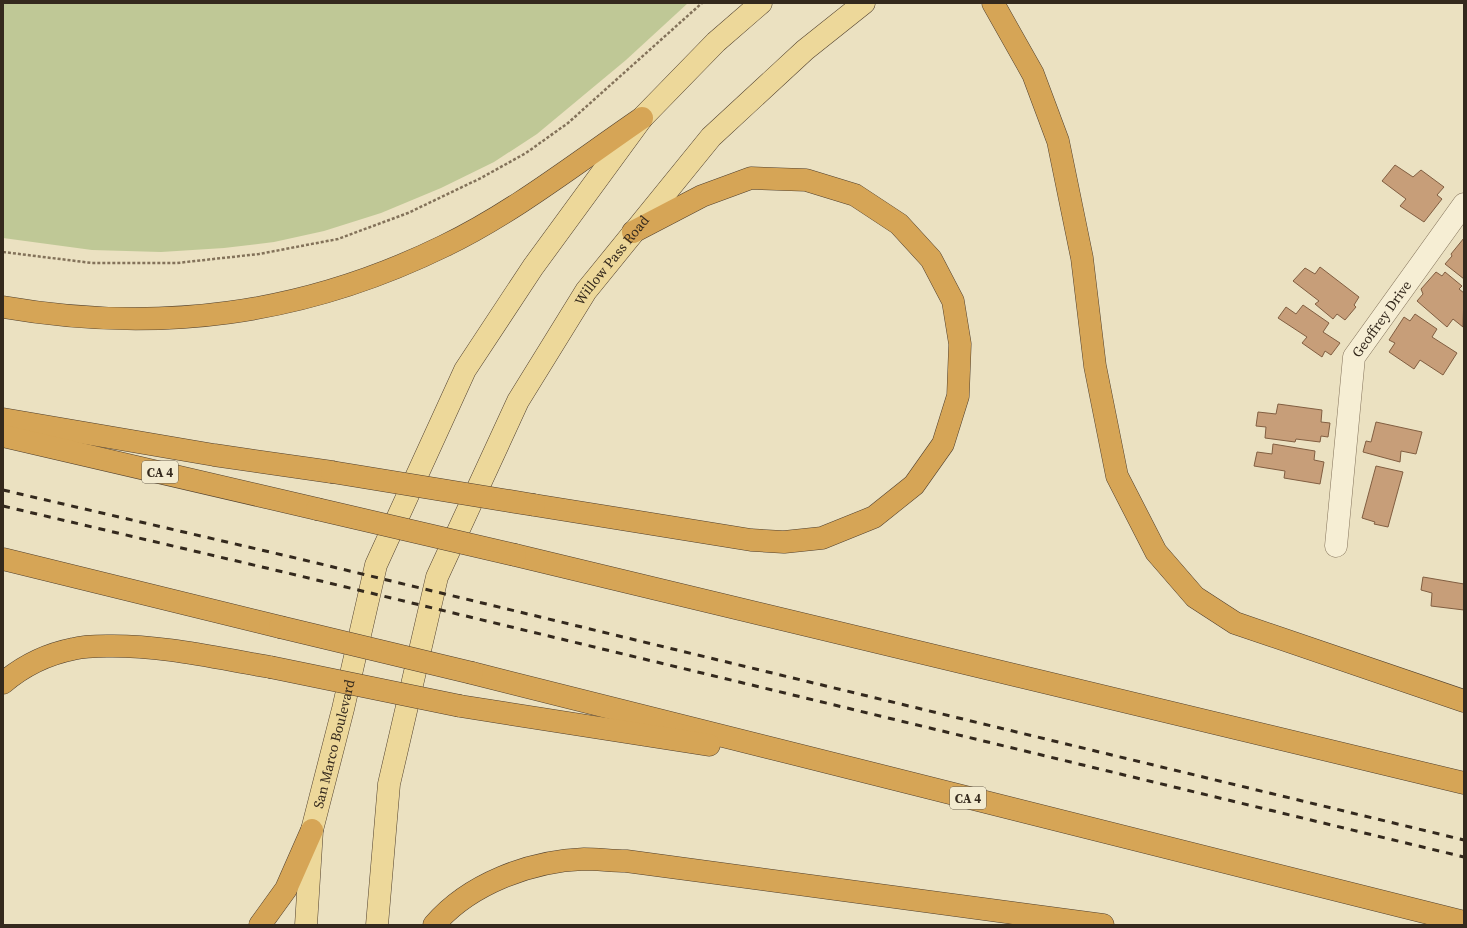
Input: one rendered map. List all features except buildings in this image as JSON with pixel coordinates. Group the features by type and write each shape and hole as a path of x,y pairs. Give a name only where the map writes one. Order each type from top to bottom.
{"highway":[{"path":"994,3 1033,74 1058,141 1082,258 1095,366 1117,476 1156,552 1195,597 1235,623 1464,701"},
{"path":"3,307 30,312 93,318 159,319 226,314 278,305 332,291 389,271 445,246 500,214 642,118"},
{"path":"3,419 214,455 332,472 751,540 784,542 822,538 874,517 914,484 943,444 958,396 960,344 953,300 931,259 899,224 855,195 806,180 751,178 702,196 633,232"},
{"name":"CA 4","path":"3,436 515,556 1464,783"},
{"name":"CA 4","path":"3,559 280,627 472,672 1464,922"},
{"path":"3,683 15,673 49,656 74,648 97,646 160,648 270,667 460,706 850,768"},
{"path":"260,925 286,889 312,830"},
{"path":"434,925 440,918 471,893 505,875 540,864 583,859 626,861 1103,925"}],"main road":[{"path":"642,118 716,42 761,3"},
{"name":"Willow Pass Road","path":"377,925 389,784 437,577 518,401 586,291 711,137 805,50 864,3"},
{"name":"San Marco Boulevard","path":"306,925 312,830 343,709 376,566 465,370 533,267 642,118"}],"street":[{"name":"Geoffrey Drive","path":"1336,546 1354,357 1464,204"}],"path":[{"path":"3,252 92,263 177,263 259,254 338,239 408,213 481,178 526,153 568,123 702,3"}],"green space":[{"path":"3,3 688,3 626,60 537,134 494,162 441,188 381,213 324,231 274,242 224,248 161,252 92,250 3,238"}],"railway":[{"path":"3,490 300,559 1464,840"},
{"path":"3,506 296,575 1464,857"}]}
